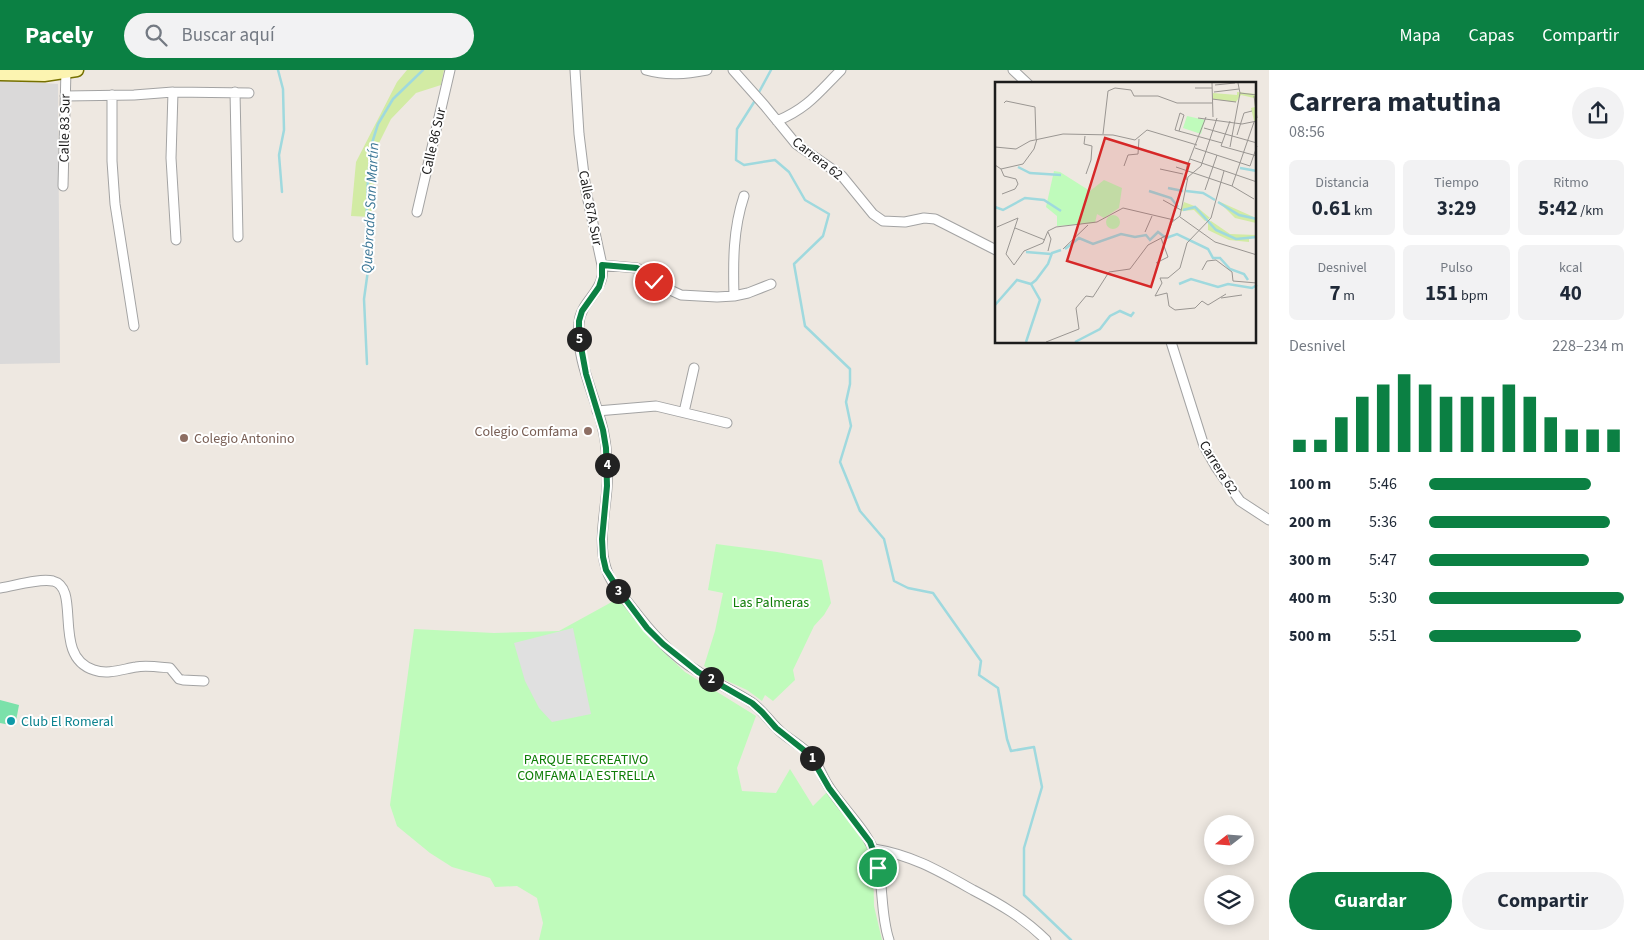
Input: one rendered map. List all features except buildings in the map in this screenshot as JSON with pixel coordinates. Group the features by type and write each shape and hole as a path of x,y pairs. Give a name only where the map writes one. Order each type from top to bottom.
{"street":[{"name":"Calle 86 Sur","path":"417,212 450,70"},
{"name":"Calle 87A Sur","path":"575,70 578,127 586,190 602,265 602,277 599,287 582,311 579,321 580,352 603,430 606,448 607,486 602,539 606,570 647,628 663,644 698,672 752,703 776,728 810,755 829,788 874,849 878,868 882,912 890,940"},
{"path":"646,70 659,74 688,74 706,70"},
{"name":"Carrera 62","path":"733,70 796,144 842,176 873,214 883,221 905,222 924,218 935,219 995,249"},
{"path":"777,121 795,113 810,103 842,70"},
{"path":"1013,70 1026,82"},
{"path":"0,74 25,76 70,71"},
{"name":"Calle 83 Sur","path":"63,186 65,96 70,71"},
{"path":"65,96 173,92 249,93"},
{"path":"173,92 171,158 176,240"},
{"path":"235,92 238,237"},
{"path":"112,95 112,161 115,204 134,326"},
{"path":"734,296 734,237 744,196"},
{"path":"602,265 637,268 654,282 681,295 734,296 771,284"},
{"name":"Carrera 62","path":"1172,344 1204,446 1240,501 1269,520"},
{"path":"684,412 694,368"},
{"path":"597,411 645,406 669,408 727,423"},
{"path":"0,588 46,580 54,581 60,585 68,604 71,648 77,660 89,668 102,672 138,666 170,668 179,679 204,681"},
{"path":"874,849 905,855 938,870 1012,912 1031,925 1046,940"}],"shaded area":[{"path":"0,80 58,84 60,363 0,364"},
{"path":"573,628 591,714 552,722 539,708 525,681 514,643"}],"green space":[{"path":"407,70 444,70 441,85 416,93 391,119 378,145 371,217 351,216 356,162 397,82"},
{"name":"Las Palmeras","path":"716,544 822,560 831,603 824,615 814,626 793,670 795,680 773,701 765,695 762,701 747,690 725,680 704,666 715,631 723,593 708,590"},
{"name":"PARQUE RECREATIVO COMFAMA LA ESTRELLA","path":"619,598 651,640 685,672 756,716 737,768 742,791 776,793 790,769 813,806 828,791 873,856 874,906 882,940 539,940 543,923 537,898 517,886 495,887 490,878 452,867 430,853 397,826 390,805 414,629 494,633 559,631"},
{"path":"0,700 19,705 15,726 0,723"}],"waterway":[{"path":"278,70 283,89 284,130 279,155 282,192"},
{"name":"Quebrada San Martín","path":"367,364 364,299 369,263 366,231 368,177 372,143 378,124 393,99 423,70"},
{"path":"758,94 771,70"},
{"path":"756,99 737,129 736,160 744,165 775,160 789,172 805,200 829,214 823,236 794,264 805,326 850,369 850,384 846,402 851,426 840,462 860,511 884,539 894,581 908,588 933,593 981,661 979,675 998,688 1011,751 1034,747 1042,787 1024,848 1024,895 1071,940"}],"place":[{"name":"Colegio Comfama","path":"588,431"},
{"name":"Colegio Antonino","path":"184,438"},
{"name":"Club El Romeral","path":"11,721"}],"route":[{"path":"654,282 637,268 602,265 602,277 599,287 582,311 579,321 580,352 603,430 606,448 607,486 602,539 606,570 620,592 656,638 698,672 752,703 776,728 810,755 817,764 829,788 870,842 874,849 878,868"}]}
